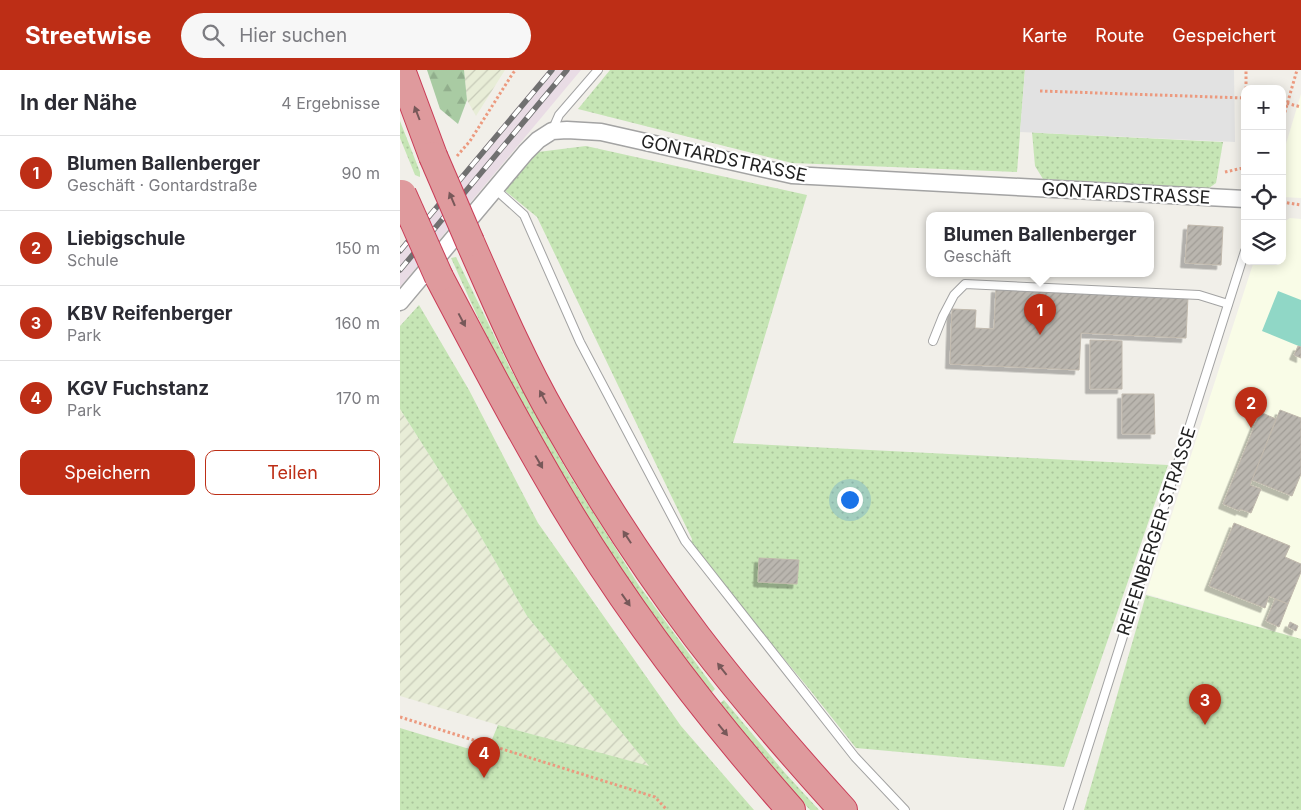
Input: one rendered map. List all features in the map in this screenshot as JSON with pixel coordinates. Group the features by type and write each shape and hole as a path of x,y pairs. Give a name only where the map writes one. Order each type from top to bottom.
{"highway":[{"path":"401,70 442,160 470,242 511,336 552,414 597,491 645,565 696,637 751,706 843,810"},
{"path":"401,192 439,276 522,432 564,504 609,575 657,644 708,711 791,810"}],"street":[{"path":"400,302 526,152 538,140 552,131"},
{"name":"GONTARDSTRASSE","path":"552,131 601,132 792,175 1241,199"}],"lane":[{"path":"552,131 559,116 598,70"},
{"path":"495,189 524,214 580,342 685,541 855,757 906,810"},
{"name":"REIFENBERGER STRASSE","path":"1068,810 1241,263"},
{"path":"933,341 954,295 966,284 1199,295 1228,304"}],"path":[{"path":"442,160 470,141 516,70"},
{"path":"1246,70 1246,85"},
{"path":"1286,108 1297,70"},
{"path":"1040,91 1241,98"},
{"path":"1287,104 1301,107"},
{"path":"1225,172 1241,168"},
{"path":"1286,203 1301,205"},
{"path":"400,716 655,797 667,810"}],"shaded area":[{"path":"464,70 505,70 476,116 467,100"},
{"path":"548,70 581,70 400,287 400,247"},
{"path":"1025,70 1234,70 1235,142 1020,132"},
{"path":"1301,94 1301,198 1286,197 1286,144"},
{"path":"1290,218 1301,219 1301,639 1146,594 1253,265 1286,265 1286,220"},
{"path":"400,409 477,530 527,616 650,767 400,696"}],"green space":[{"path":"427,70 464,70 467,100 458,124 440,109"},
{"path":"610,70 1025,70 1017,172 792,163 578,109"},
{"path":"400,121 420,172 420,177 415,175 400,138"},
{"path":"1032,132 1223,142 1216,183 1209,188 1043,179 1035,166"},
{"path":"586,146 807,195 733,443 1168,465 1064,767 856,748 690,546 692,539 537,217 504,190 538,152"},
{"path":"456,257 510,368 567,471 638,584 715,689 711,693 652,615 572,492 524,407 482,326 451,258"},
{"path":"1278,291 1301,300 1301,347 1262,331"},
{"path":"419,305 469,390 538,523 681,726 754,810 400,810 400,728 486,754 498,725 649,766 527,616 477,530 400,409 400,326"},
{"path":"1146,595 1301,639 1301,810 1084,810"},
{"path":"724,700 785,773 819,810 810,810 766,760 719,704"}],"building":[{"path":"1188,225 1223,227 1221,265 1185,263"},
{"path":"996,288 1188,297 1186,338 1081,333 1079,370 950,364 952,309 976,310 975,328 994,329"},
{"path":"1090,340 1122,341 1122,389 1090,389"},
{"path":"1298,346 1301,347 1301,358 1294,355"},
{"path":"1122,394 1154,394 1155,434 1122,434"},
{"path":"1280,410 1301,418 1301,474 1292,496 1252,480"},
{"path":"1260,412 1276,419 1250,485 1261,489 1251,513 1223,504"},
{"path":"1234,523 1290,546 1285,557 1301,564 1301,572 1288,604 1269,596 1265,608 1209,586"},
{"path":"759,558 799,560 797,584 758,582"},
{"path":"1275,599 1288,604 1279,627 1266,621"},
{"path":"1290,622 1298,626 1296,631 1288,627"}],"railway":[{"path":"400,251 552,70"},
{"path":"400,270 567,70"}],"place":[{"name":"Blumen Ballenberger","path":"1040,335"},
{"name":"Liebigschule","path":"1251,428"},
{"name":"KBV Reifenberger","path":"1205,725"},
{"name":"KGV Fuchstanz","path":"484,778"}]}
